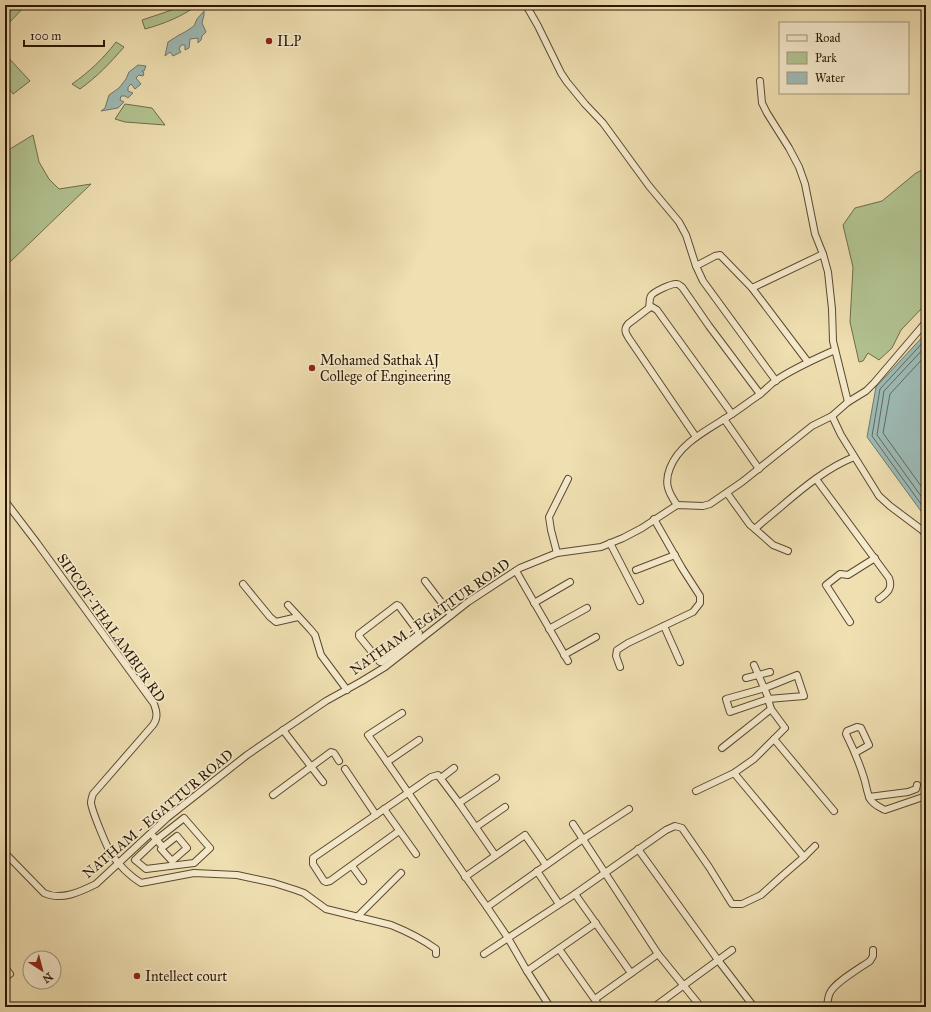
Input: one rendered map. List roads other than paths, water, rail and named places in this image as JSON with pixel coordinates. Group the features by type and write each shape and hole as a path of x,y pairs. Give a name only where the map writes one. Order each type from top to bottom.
{"street":[{"path":"526,5 561,73 585,104 604,123 649,186 679,222 686,235 696,266 703,281 776,381"},
{"path":"760,81 762,103 789,148 799,167 805,184 815,234 828,272 832,309 833,341 848,402"},
{"path":"752,288 823,254"},
{"path":"696,266 720,255 752,288 808,362"},
{"path":"650,308 650,298 653,293 671,285 679,284 760,394"},
{"path":"696,437 625,332 628,324 650,308 652,307 657,310 732,414"},
{"path":"835,350 808,362 776,381 732,414 696,437 681,450 670,467 667,478 669,493 677,505 703,506 710,504 759,469 812,426 832,416 848,402 866,391 926,322"},
{"path":"832,416 841,435 879,496 922,530 926,535"},
{"path":"724,419 759,469"},
{"path":"755,530 816,478 829,469 854,457"},
{"path":"816,478 890,578 891,586 879,599"},
{"path":"557,553 551,530 550,517 568,479"},
{"path":"727,493 755,530 773,545 788,551"},
{"name":"SIPCOT-THALAMBUR RD","path":"5,501 154,704 157,712 156,720 153,725 93,794 91,799 91,805 102,834 111,854 118,863 141,883 194,873 237,875 263,880 304,893 326,909 391,925 430,945 436,949 436,954"},
{"name":"NATHAM - EGATTUR ROAD","path":"5,853 44,893 50,896 58,897 85,890 96,884 167,818 247,755 326,701 347,690 468,602 520,568 557,553 601,547 642,528 677,505"},
{"path":"620,667 616,656 617,650 620,647 693,612 700,602 700,596 654,519"},
{"path":"610,543 640,601"},
{"path":"636,570 675,555"},
{"path":"850,622 826,585 840,574 848,575 875,558"},
{"path":"516,571 566,658 596,637"},
{"path":"425,581 451,615"},
{"path":"534,603 570,582"},
{"path":"243,584 270,617 276,622 298,617"},
{"path":"288,605 315,635 321,655 347,690"},
{"path":"383,664 359,636 359,634 397,605 419,633 418,638"},
{"path":"549,629 587,608"},
{"path":"664,626 680,662"},
{"path":"696,791 734,774 754,759 785,728 771,710 765,688 754,665"},
{"path":"746,678 770,672"},
{"path":"797,675 804,696 768,700 730,712 726,699 765,688 797,675"},
{"path":"722,748 771,710"},
{"path":"402,713 368,735 508,938 550,1007"},
{"path":"283,730 323,782"},
{"path":"774,739 834,811"},
{"path":"388,762 419,740"},
{"path":"273,795 331,752 334,753 339,760"},
{"path":"855,753 865,778 869,797 873,803 880,808 885,810 926,796"},
{"path":"441,778 454,768"},
{"path":"345,769 376,815"},
{"path":"734,774 804,857"},
{"path":"399,831 330,881 326,882 313,864 313,858 431,777 438,776 441,778 495,855"},
{"path":"459,803 496,778"},
{"path":"869,797 908,792 916,789 917,785"},
{"path":"476,827 505,807"},
{"path":"384,809 416,854"},
{"path":"487,907 583,839 629,809"},
{"path":"184,818 210,848 194,863 146,869 135,860 156,840 184,818"},
{"path":"573,824 658,954 701,1007"},
{"path":"484,954 575,894 604,872 666,830 675,826 682,828 732,904 742,904 761,895 815,846"},
{"path":"150,833 164,847"},
{"path":"465,877 525,835 546,865"},
{"path":"638,849 718,960 754,1007"},
{"path":"352,866 363,881"},
{"path":"537,872 559,904"},
{"path":"357,917 401,873"},
{"path":"575,894 631,973"},
{"path":"527,971 596,924"},
{"path":"559,949 600,1007"},
{"path":"654,1007 732,950"},
{"path":"827,1007 832,990 838,983 870,961 873,956 873,950"},
{"path":"595,999 658,954"},
{"path":"5,968 10,974 5,978"}],"water":[{"path":"204,11 202,23 206,32 202,36 201,40 198,43 198,38 190,39 189,48 185,50 185,45 181,45 179,49 181,52 173,56 170,52 165,56 168,42 194,26 197,19"},
{"path":"138,65 146,66 144,71 142,71 144,73 143,76 139,75 136,78 141,84 135,89 131,84 128,87 128,91 133,93 128,98 121,96 120,100 124,102 118,108 101,111 105,108 109,95 119,88 129,72"},
{"path":"926,333 926,518 867,437 876,387"}],"place":[{"name":"ILP","path":"269,41"},
{"name":"Mohamed Sathak AJ College of Engineering","path":"312,368"},
{"name":"Intellect court","path":"137,976"}]}
